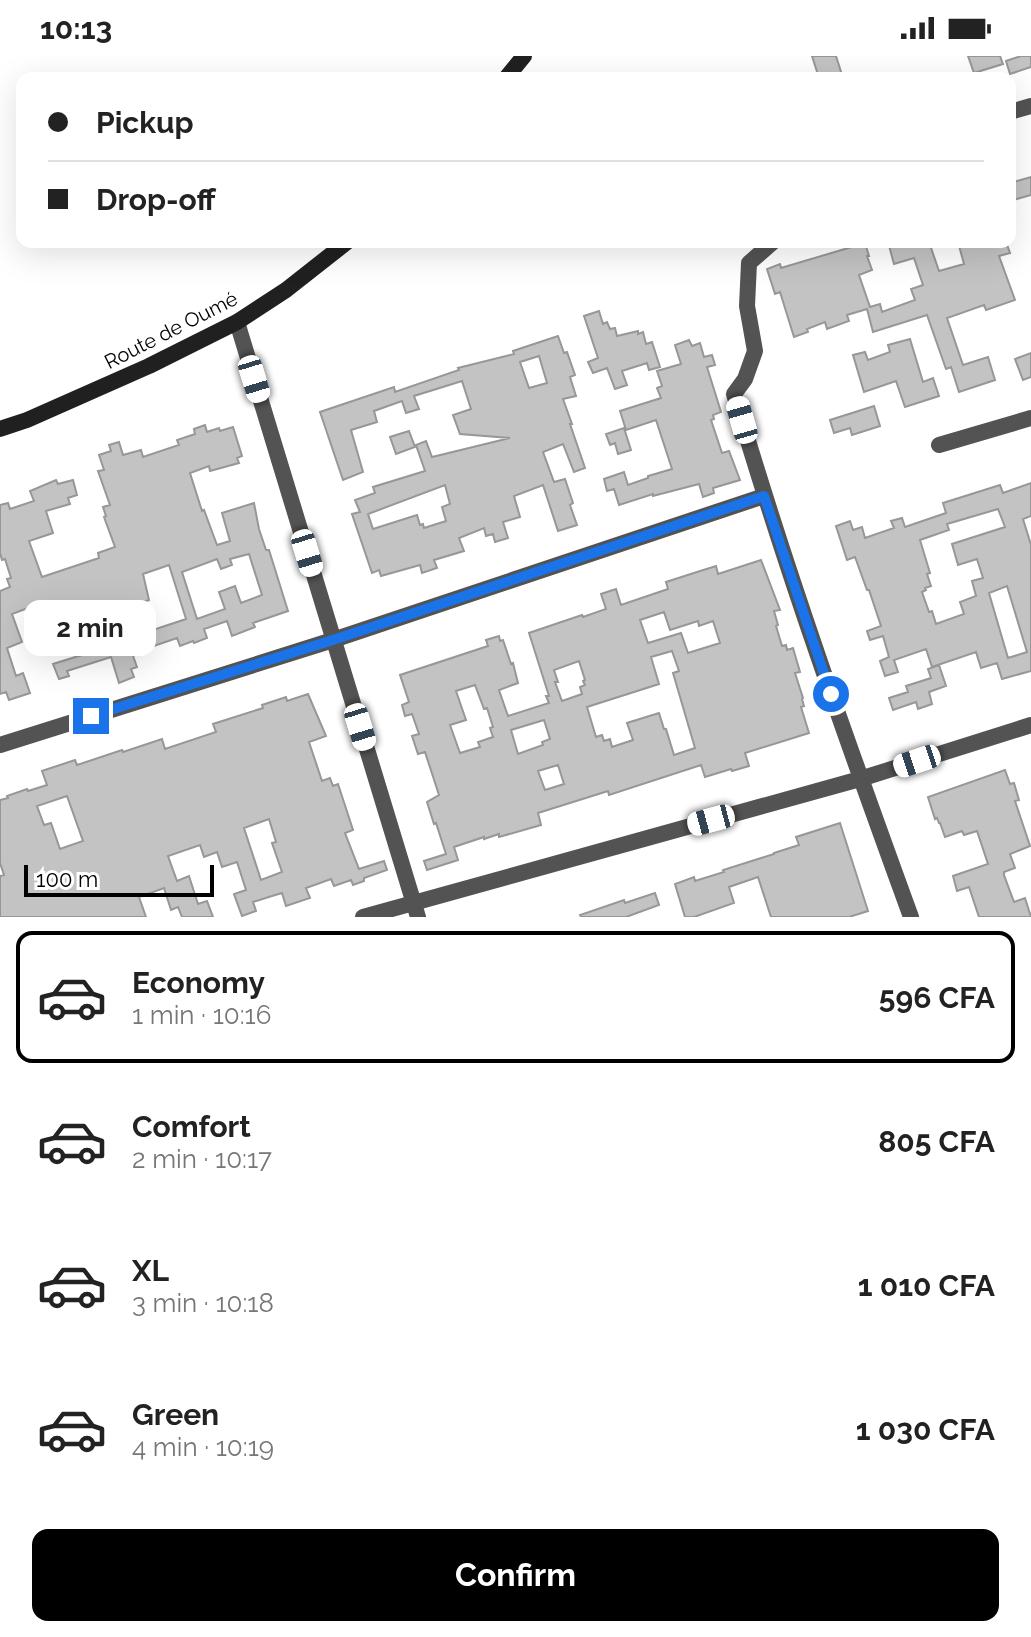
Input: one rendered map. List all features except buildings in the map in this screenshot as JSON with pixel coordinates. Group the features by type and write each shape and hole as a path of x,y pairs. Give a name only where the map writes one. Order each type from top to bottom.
{"main road":[{"path":"511,72 524,56"},
{"name":"Route de Oumé","path":"0,429 149,366 237,322 286,290 339,248"}],"street":[{"path":"766,248 749,263 747,306 755,351 745,379 734,394 764,496 860,779 911,917"},
{"path":"237,322 416,909"},
{"path":"939,445 1031,418"},
{"path":"0,745 333,640 764,496"},
{"path":"363,917 416,909 860,779 1031,725"}],"route":[{"path":"91,716 333,640 764,496 831,694"}]}
